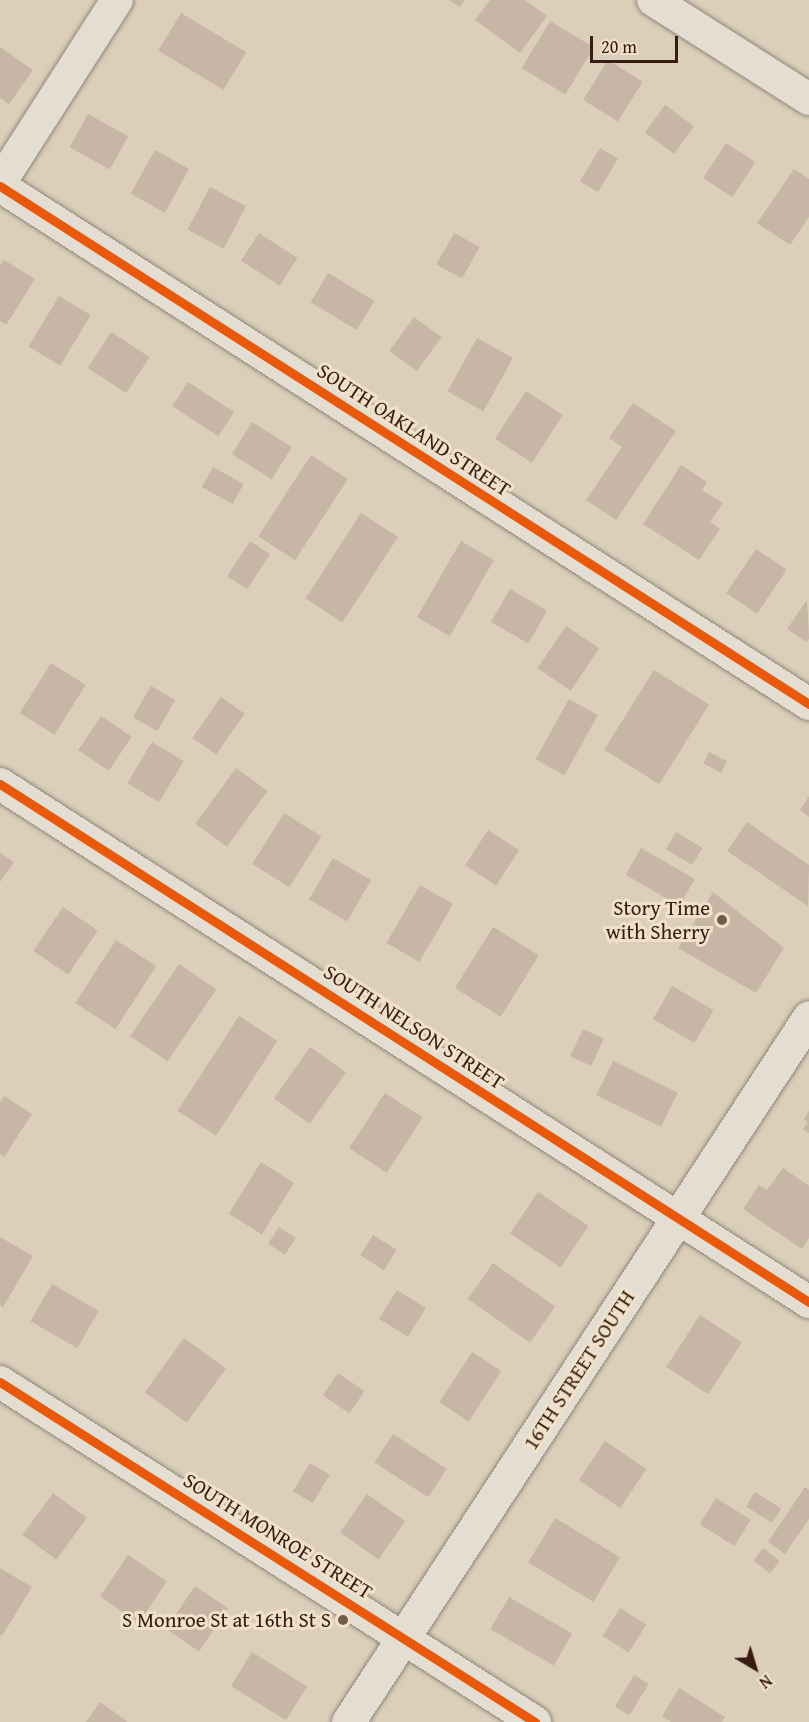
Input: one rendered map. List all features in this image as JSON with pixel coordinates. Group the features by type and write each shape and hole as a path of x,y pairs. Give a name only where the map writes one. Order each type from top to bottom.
{"street":[{"path":"0,184 117,0"},
{"path":"653,0 809,99"},
{"name":"SOUTH OAKLAND STREET","path":"0,184 809,704"},
{"name":"SOUTH NELSON STREET","path":"0,784 809,1302"},
{"name":"16TH STREET SOUTH","path":"348,1722 809,1017"},
{"name":"SOUTH MONROE STREET","path":"3,1391 404,1637 535,1722"}],"building":[{"path":"449,0 465,0 460,7"},
{"path":"490,0 525,0 547,16 520,53 475,20"},
{"path":"181,13 246,52 223,90 158,51"},
{"path":"550,21 594,47 565,94 522,68"},
{"path":"0,47 33,70 9,104 0,98"},
{"path":"608,60 643,82 618,122 583,100"},
{"path":"665,105 694,126 674,154 645,133"},
{"path":"88,114 128,136 110,170 70,147"},
{"path":"726,143 755,162 732,197 703,178"},
{"path":"600,148 618,159 598,192 580,181"},
{"path":"155,150 189,169 165,213 131,194"},
{"path":"794,169 809,179 809,217 790,245 757,223"},
{"path":"210,187 246,206 224,249 187,229"},
{"path":"259,233 298,258 280,286 241,261"},
{"path":"454,233 479,247 462,279 437,264"},
{"path":"4,260 35,279 6,325 0,321 0,266"},
{"path":"328,273 374,301 357,330 310,302"},
{"path":"59,296 91,315 60,366 29,347"},
{"path":"414,317 442,337 417,371 389,351"},
{"path":"111,332 150,357 126,393 88,368"},
{"path":"477,338 513,358 483,411 447,391"},
{"path":"188,382 234,412 218,436 172,406"},
{"path":"526,391 563,415 532,463 495,439"},
{"path":"633,403 676,431 616,520 586,500 622,447 609,438"},
{"path":"252,422 292,447 272,479 232,454"},
{"path":"311,455 348,479 295,560 258,536"},
{"path":"681,465 707,482 702,490 723,503 710,522 720,529 699,560 643,524"},
{"path":"213,467 244,484 232,504 202,487"},
{"path":"361,513 398,537 342,623 305,599"},
{"path":"250,541 270,554 247,589 227,576"},
{"path":"461,541 494,560 450,636 417,617"},
{"path":"756,549 787,570 757,614 726,593"},
{"path":"510,589 547,610 528,643 491,622"},
{"path":"807,600 809,639 806,642 787,629"},
{"path":"566,626 599,648 571,691 537,668"},
{"path":"51,663 86,685 55,735 20,713"},
{"path":"654,670 709,704 659,784 604,750"},
{"path":"151,686 175,700 157,731 133,717"},
{"path":"221,697 245,714 216,755 192,738"},
{"path":"569,699 598,715 564,775 536,759"},
{"path":"101,716 132,737 109,771 78,750"},
{"path":"152,742 184,761 159,802 127,783"},
{"path":"709,752 727,761 721,773 703,764"},
{"path":"236,768 268,791 227,847 195,824"},
{"path":"809,796 809,817 800,810"},
{"path":"284,813 321,836 290,887 252,864"},
{"path":"747,822 809,865 808,906 727,851"},
{"path":"488,830 519,850 496,885 465,865"},
{"path":"676,832 703,848 692,865 666,849"},
{"path":"641,848 695,879 679,906 626,875"},
{"path":"0,853 14,862 0,882"},
{"path":"333,858 371,880 347,922 309,900"},
{"path":"420,885 453,904 419,962 386,943"},
{"name":"Story Time with Sherry","path":"713,892 784,948 756,993 678,948"},
{"path":"63,907 98,930 68,974 33,951"},
{"path":"493,927 539,956 501,1017 455,988"},
{"path":"116,940 156,966 115,1029 75,1003"},
{"path":"179,964 216,989 168,1061 130,1036"},
{"path":"672,986 714,1010 695,1043 653,1019"},
{"path":"239,1016 278,1041 216,1136 177,1111"},
{"path":"583,1029 604,1039 591,1066 570,1056"},
{"path":"310,1047 346,1072 310,1124 274,1099"},
{"path":"613,1061 678,1093 661,1127 596,1095"},
{"path":"385,1093 423,1118 387,1173 349,1148"},
{"path":"4,1096 32,1114 4,1157 0,1154 0,1102"},
{"path":"809,1111 809,1133 803,1129 808,1122 804,1119"},
{"path":"261,1162 294,1183 262,1234 229,1214"},
{"path":"783,1168 809,1186 809,1238 802,1249 743,1209 759,1185 767,1190"},
{"path":"538,1192 589,1226 561,1268 510,1233"},
{"path":"279,1227 296,1238 285,1255 268,1244"},
{"path":"373,1235 397,1250 384,1270 360,1255"},
{"path":"0,1237 33,1256 3,1307 0,1305"},
{"path":"493,1263 555,1307 530,1343 468,1299"},
{"path":"52,1284 99,1311 77,1348 30,1321"},
{"path":"397,1290 426,1308 408,1337 379,1319"},
{"path":"700,1315 742,1342 708,1394 666,1367"},
{"path":"184,1338 226,1369 187,1423 145,1392"},
{"path":"472,1352 501,1371 469,1421 439,1402"},
{"path":"338,1373 365,1391 349,1413 323,1395"},
{"path":"393,1434 447,1469 428,1497 374,1463"},
{"path":"605,1441 646,1469 620,1508 579,1480"},
{"path":"310,1463 330,1475 313,1503 293,1491"},
{"path":"805,1487 809,1490 809,1519 785,1554 768,1542"},
{"path":"755,1492 781,1508 772,1523 746,1506"},
{"path":"53,1493 87,1518 56,1560 22,1535"},
{"path":"367,1494 406,1521 379,1559 340,1533"},
{"path":"716,1498 751,1520 734,1546 700,1524"},
{"path":"555,1518 620,1557 593,1602 528,1563"},
{"path":"763,1548 780,1561 770,1573 753,1561"},
{"path":"128,1555 167,1581 139,1623 100,1596"},
{"path":"0,1568 32,1587 2,1636 0,1635"},
{"path":"195,1586 228,1608 199,1651 166,1629"},
{"path":"509,1597 572,1634 554,1666 490,1629"},
{"path":"620,1608 646,1624 629,1652 603,1636"},
{"path":"252,1652 307,1686 286,1720 231,1686"},
{"path":"634,1675 649,1684 630,1715 615,1707"},
{"path":"679,1688 725,1717 722,1722 671,1722 662,1716"},
{"path":"100,1702 127,1721 86,1722"}],"cycle path":[{"path":"0,186 809,704"},
{"path":"0,784 809,1302"},
{"path":"0,1382 535,1722"}],"place":[{"name":"Story Time with Sherry","path":"722,920"},
{"name":"S Monroe St at 16th St S","path":"343,1620"}]}
